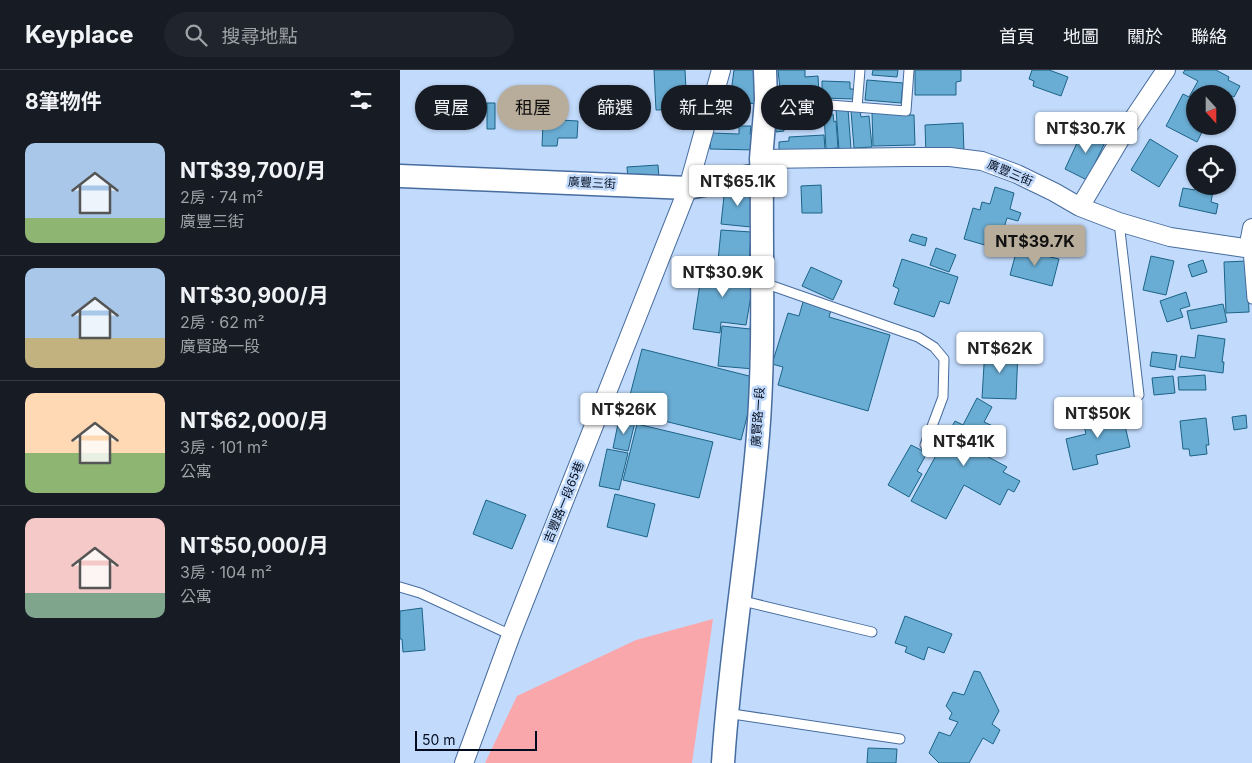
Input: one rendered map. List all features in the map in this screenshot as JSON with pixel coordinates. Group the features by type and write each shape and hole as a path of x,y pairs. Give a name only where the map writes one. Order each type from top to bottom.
{"street":[{"name":"吉豐路一段65巷","path":"464,763 511,635 688,188 721,70"},
{"name":"廣賢路一段","path":"765,70 766,85"},
{"path":"1080,207 1124,131 1166,70"},
{"name":"廣賢路一段","path":"723,763 726,713 758,435 762,361 762,166 764,130"},
{"name":"廣豐三街","path":"410,176 688,188 762,166 906,157 950,157 982,161 1018,174 1080,207 1119,222 1170,237 1250,249"},
{"path":"1250,249 1252,228"}],"lane":[{"path":"857,107 860,70"},
{"path":"833,105 906,111 909,70"},
{"path":"1119,222 1139,394"},
{"path":"1250,249 1252,299"},
{"path":"761,282 918,336 934,347 944,359 943,397 925,445"},
{"path":"400,587 420,593 511,635"},
{"path":"739,600 872,632"},
{"path":"726,713 900,739"}],"shaded area":[{"path":"713,619 692,763 485,763 517,696 636,640"}],"building":[{"path":"654,70 685,70 686,85 661,85 661,110 656,110"},
{"path":"734,70 760,70 755,104 751,103 751,85 732,85"},
{"path":"778,70 805,70 805,77 818,76 818,85 780,85"},
{"path":"873,70 898,70 897,77 872,75"},
{"path":"915,70 961,70 961,81 956,82 956,95 915,95"},
{"path":"1032,70 1049,70 1068,77 1061,96 1033,86 1034,81 1029,79"},
{"path":"1185,70 1216,70 1229,77 1228,80 1240,86 1236,93 1236,85 1196,85 1198,81 1183,73"},
{"path":"867,80 903,83 901,103 865,100"},
{"path":"822,81 850,82 850,89 855,89 854,99 833,98 833,85 822,85"},
{"path":"1183,94 1186,96 1186,135 1200,135 1197,142 1166,126"},
{"path":"487,103 495,103 495,129 487,129"},
{"path":"848,109 851,149 839,150 836,110"},
{"path":"851,111 860,111 861,117 869,116 872,147 854,148"},
{"path":"872,112 898,112 898,115 914,115 915,145 873,146"},
{"path":"833,114 834,122 836,121 838,148 826,149 825,130 833,130"},
{"path":"569,120 578,121 577,138 558,138 557,146 542,146 543,130 569,130"},
{"path":"963,123 964,153 926,155 925,125"},
{"path":"739,130 750,130 750,134 757,134 757,150 710,149 711,133 739,134"},
{"path":"1083,130 1093,135 1096,130 1108,136 1087,180 1065,169"},
{"path":"824,135 825,150 779,152 779,142 789,141 789,137"},
{"path":"1150,139 1178,156 1159,187 1131,170"},
{"path":"658,165 659,178 628,180 627,167"},
{"path":"821,185 822,213 802,213 801,186"},
{"path":"725,187 755,190 751,227 721,224"},
{"path":"995,187 1014,193 1010,209 1021,213 1018,221 1007,218 1002,234 1013,237 1009,252 964,239 973,208 980,210 982,202 990,204"},
{"path":"1183,188 1186,188 1186,195 1212,195 1211,202 1218,204 1216,214 1179,206"},
{"path":"721,230 751,232 749,264 718,261"},
{"path":"1040,230 1059,234 1056,251 1037,247"},
{"path":"912,234 927,238 925,246 909,241"},
{"path":"936,248 956,255 949,272 930,265"},
{"path":"1017,249 1059,259 1052,286 1010,275"},
{"path":"1151,256 1174,261 1166,295 1143,290"},
{"path":"902,259 958,277 949,304 940,301 934,317 894,304 899,289 893,286"},
{"path":"1203,260 1207,272 1192,277 1188,265"},
{"path":"1247,261 1249,312 1226,313 1224,262"},
{"path":"703,264 755,272 746,325 721,322 720,333 693,329"},
{"path":"811,267 842,281 833,300 802,286"},
{"path":"1186,292 1190,306 1180,309 1183,317 1167,322 1160,301"},
{"path":"803,302 831,310 829,317 890,335 868,411 778,385 783,367 772,364 788,313 799,316"},
{"path":"1223,304 1227,322 1191,329 1187,311"},
{"path":"751,315 759,316 754,369 718,366 722,326 750,329"},
{"path":"1198,335 1225,339 1222,362 1224,362 1223,373 1179,367 1181,356 1195,358"},
{"path":"985,348 1018,350 1016,399 982,398"},
{"path":"642,349 757,378 741,440 644,416 648,404 629,399"},
{"path":"1152,352 1177,355 1175,370 1150,366"},
{"path":"1205,375 1206,390 1179,390 1178,377"},
{"path":"1173,376 1175,393 1154,395 1152,378"},
{"path":"621,398 642,404 639,415 618,408"},
{"path":"977,398 992,407 984,422 995,427 981,453 1007,467 1003,472 1020,481 1014,492 1008,489 1000,505 964,485 946,519 911,501 955,421 963,425"},
{"path":"1121,409 1130,447 1096,455 1098,464 1073,470 1066,439 1086,434 1082,418"},
{"path":"1246,415 1247,428 1234,430 1232,417"},
{"path":"1206,418 1209,445 1206,445 1207,454 1190,456 1189,449 1183,449 1180,421"},
{"path":"619,419 635,422 628,451 613,448"},
{"path":"637,424 713,442 699,498 623,480"},
{"path":"911,445 927,453 917,471 922,474 909,497 888,485"},
{"path":"607,449 628,453 619,490 599,486"},
{"path":"615,494 655,504 647,537 607,527"},
{"path":"486,500 526,515 512,549 473,534"},
{"path":"422,608 425,650 403,652 402,639 400,639 400,611"},
{"path":"905,616 952,634 944,653 928,647 924,660 905,652 907,647 895,643"},
{"path":"974,671 980,672 999,711 992,724 1000,730 993,744 983,738 969,763 939,763 929,753 939,732 950,736 958,722 949,719 952,713 946,706 953,692 964,695"},
{"path":"868,748 897,749 896,763 867,763"}]}
